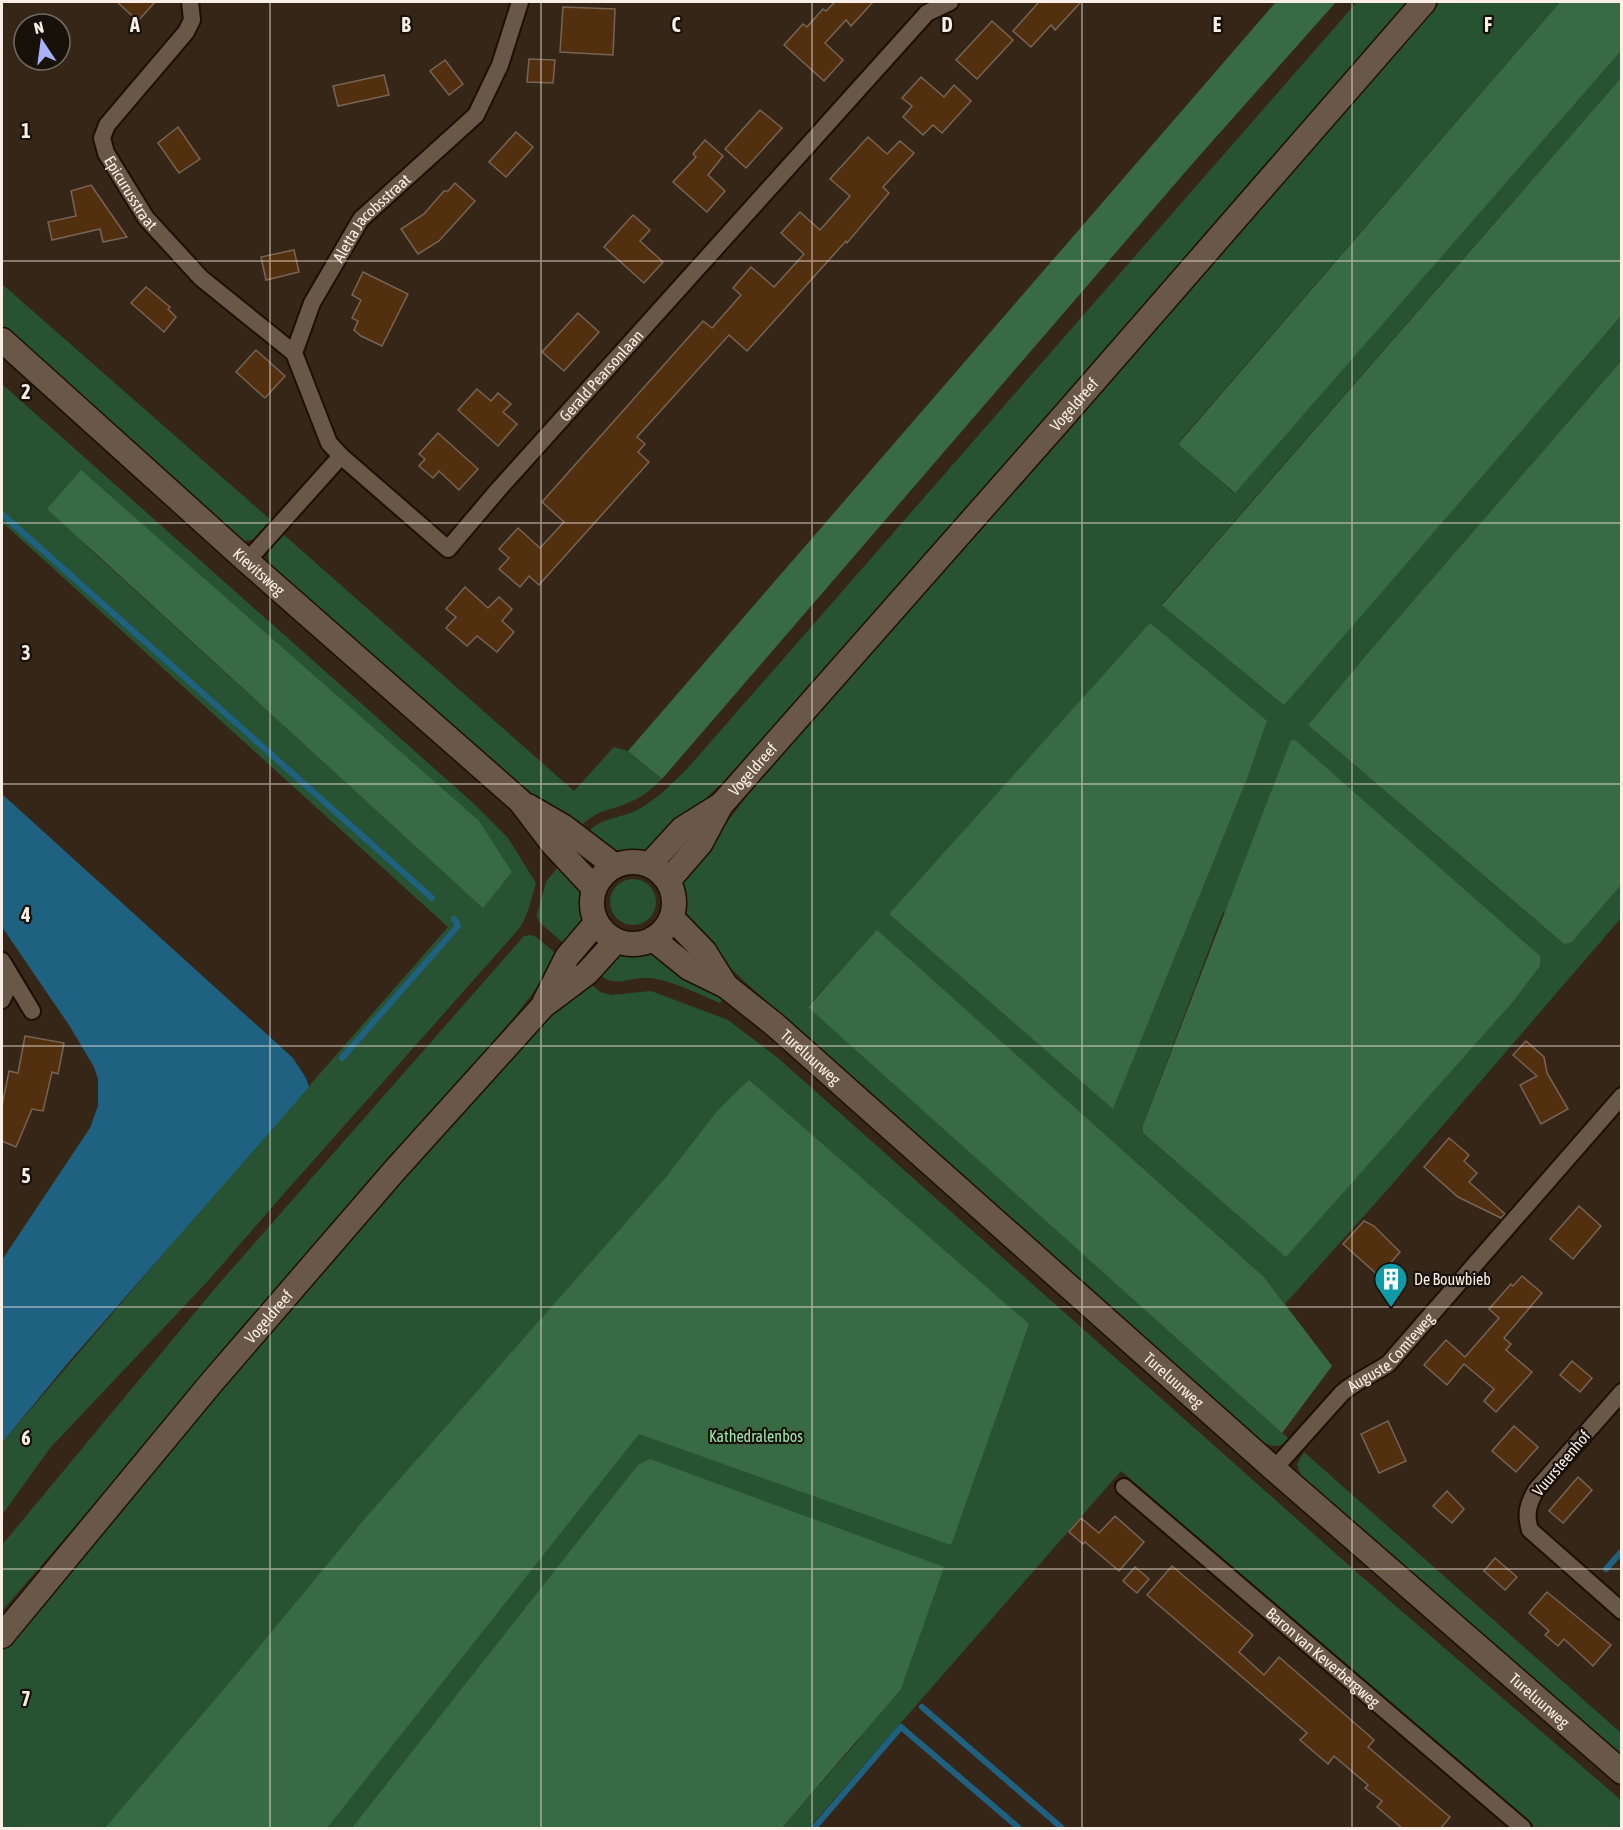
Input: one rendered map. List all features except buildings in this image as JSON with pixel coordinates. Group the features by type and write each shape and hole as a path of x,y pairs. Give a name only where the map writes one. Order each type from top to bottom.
{"main road":[{"name":"Vogeldreef","path":"658,873 700,844 721,805 1424,2"},
{"name":"Kievitsweg","path":"2,340 247,561 520,801 564,827 615,866"},
{"name":"Kievitsweg","path":"520,801 552,843 594,888"},
{"path":"626,862 638,862 658,873 674,899 672,918 654,939 642,944 616,941 596,923 592,912 594,888 606,872 626,862"},
{"name":"Tureluurweg","path":"672,918 705,951 726,986"},
{"name":"Vogeldreef","path":"543,1006 567,957 596,923"},
{"name":"Tureluurweg","path":"654,939 689,969 726,986 784,1033 1274,1469 1622,1772"},
{"name":"Vogeldreef","path":"2,1636 212,1382 394,1170 543,1006 587,972 616,941"}],"street":[{"name":"Epicurusstraat","path":"190,2 192,20 186,32 107,125 102,138 106,153 146,218 201,278 294,353"},
{"name":"Aletta Jacobsstraat","path":"294,353 312,303 360,219 476,115 500,65 520,2"},
{"name":"Gerald Pearsonlaan","path":"341,456 448,549 498,490 927,13 950,2"},
{"path":"247,561 341,456 329,443 294,353"},
{"path":"2,961 32,1011"},
{"path":"2,1000 12,978"},
{"name":"Auguste Comteweg","path":"1274,1469 1342,1393 1352,1384 1369,1377 1388,1364 1622,1096"},
{"name":"Vuursteenhof","path":"1622,1392 1536,1490 1529,1503 1526,1518 1530,1530 1622,1611"},
{"name":"Baron van Keverbergweg","path":"1124,1487 1523,1828"}],"green space":[{"path":"1276,2 1336,2 1193,163 662,779 628,751"},
{"path":"1357,2 1411,2 724,781 654,847 634,853 618,851 589,831 600,823 643,807 687,769"},
{"path":"1440,2 1560,2 1178,443 1234,493 1621,51 1621,78 1162,604 1284,704 1621,316 1621,361 1308,725 1564,944 1571,943 1621,885 1621,918 1388,1189 1285,1304 1264,1277 877,931 808,1006 1290,1440 1273,1446 1256,1438 744,981 712,951 683,914 683,882 690,865 724,826 776,758","holes":["1267,721 1247,779 1113,1108 889,914","1223,912 1540,966 1513,1002 1286,1256 1143,1133 1143,1125"]},
{"path":"1560,2 1621,2 1621,51 1235,493 1178,444"},
{"path":"1621,78 1621,316 1284,705 1162,605"},
{"path":"2,284 272,521 256,540 237,541 2,329"},
{"path":"1621,361 1621,885 1571,943 1564,944 1308,725"},
{"path":"2,384 472,802 508,838 536,883 527,913 518,930 207,1282 50,1448 2,1515 2,1443 199,1212 448,927 2,522","holes":["83,543 512,872 483,907"]},
{"path":"81,470 479,821 512,872 483,908 47,509"},
{"path":"283,534 574,791 614,747 628,751 662,779 639,798 592,817 579,828 500,771 269,569 268,551"},
{"path":"1150,623 1267,721 1247,779 1113,1109 889,914"},
{"path":"1291,740 1296,741 1540,956 1540,966 1513,1002 1286,1257 1143,1133 1143,1125"},
{"path":"561,863 581,891 582,918 579,931 567,946 539,922 537,915 546,882"},
{"path":"633,879 649,886 656,902 649,918 633,925 617,918 610,902 617,886"},
{"path":"877,930 1264,1277 1332,1366 1282,1433 808,1007"},
{"path":"531,935 560,957 516,1015 2,1611 2,1545 217,1286 524,936"},
{"path":"657,953 722,1000 720,1003 657,979 640,978 615,981 602,977 595,971 616,954"},
{"name":"Kathedralenbos","path":"588,981 600,992 611,995 651,991 728,1020 778,1058 1361,1576 1622,1801 1621,1828 1534,1828 1121,1471 809,1828 782,1828 863,1735 769,1828 2,1828 2,1650 301,1295 431,1145 530,1036"},
{"path":"749,1080 1029,1324 951,1545 639,1434 327,1828 105,1828 236,1675 368,1515 667,1176 718,1110"},
{"path":"1304,1452 1621,1733 1621,1755 1301,1476 1297,1464"},
{"path":"650,1459 944,1567 901,1689 782,1828 352,1828 638,1465"}],"water":[{"path":"2,794 293,1058 309,1087 67,1364 2,1443 2,1260 90,1128 98,1106 98,1079 94,1067 69,1025 2,927"}],"waterway":[{"path":"2,514 432,898"},
{"path":"342,1058 458,926 454,919"},
{"path":"1606,1569 1622,1551"},
{"path":"922,1707 1062,1828"},
{"path":"814,1828 901,1727 1019,1828"}],"place":[{"name":"De Bouwbieb","path":"1391,1308"}]}
